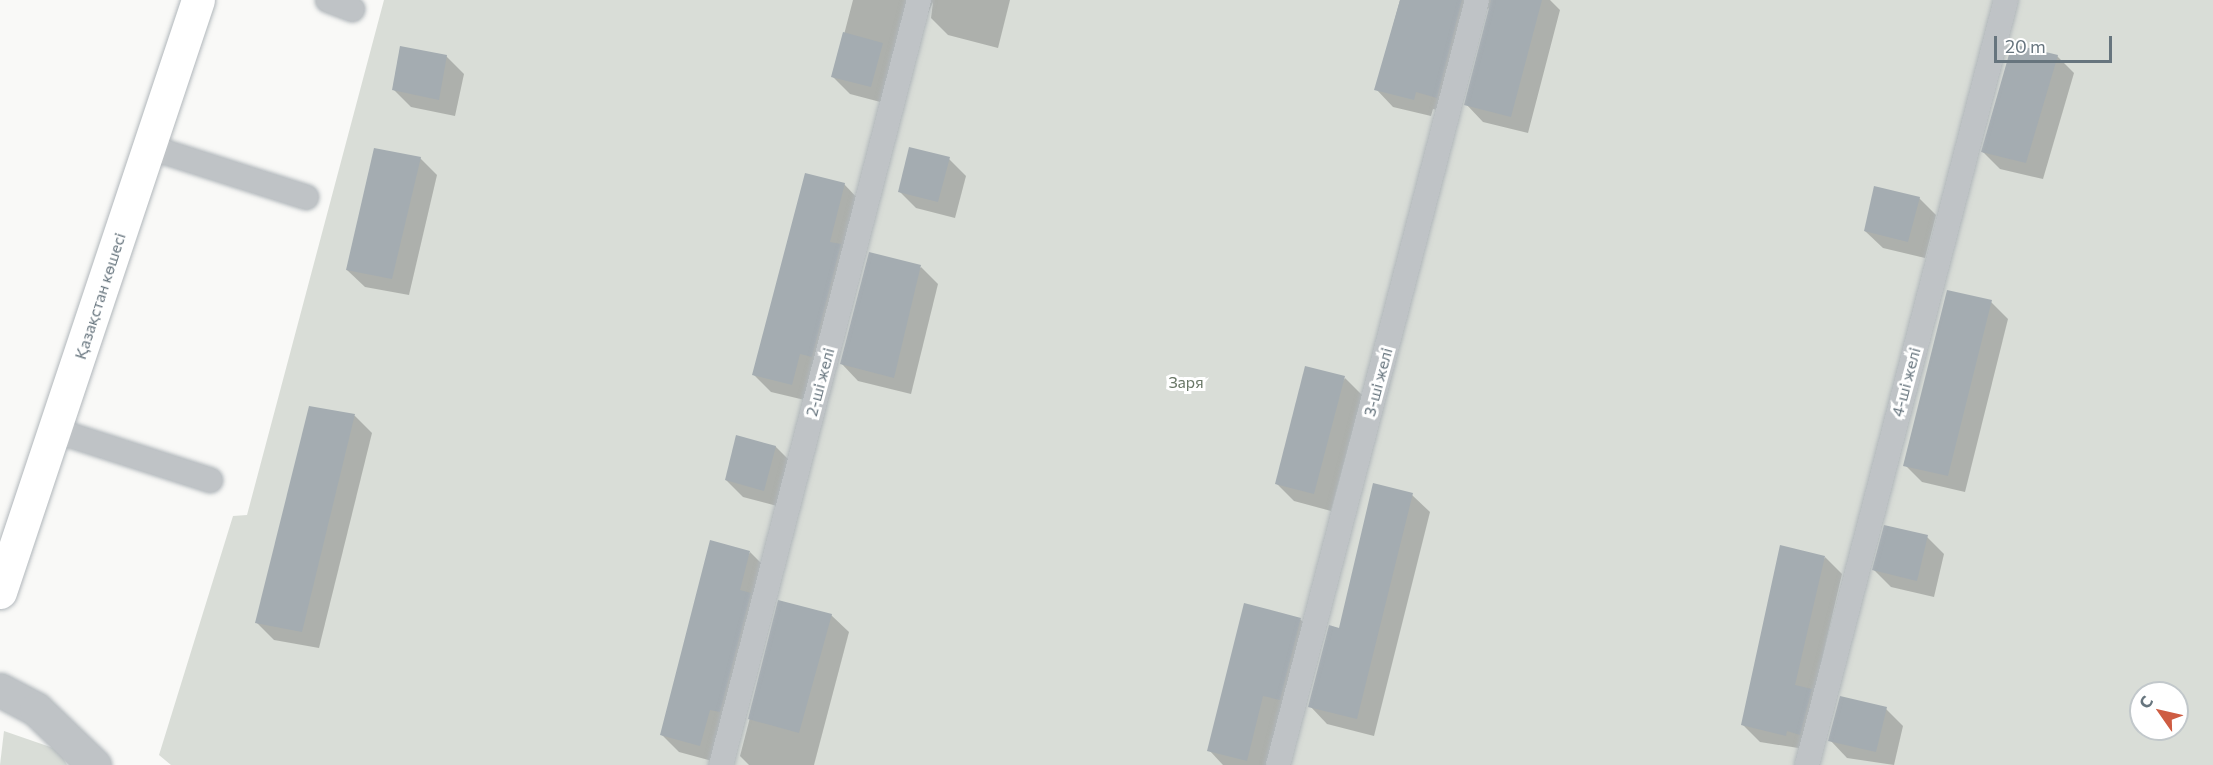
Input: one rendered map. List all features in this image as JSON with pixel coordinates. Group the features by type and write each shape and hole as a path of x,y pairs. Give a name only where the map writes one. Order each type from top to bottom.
{"street":[{"name":"Қазақстан көшесі","path":"0,592 57,431 149,147 192,3"},
{"path":"0,690 36,709 94,765"}],"lane":[{"path":"328,0 352,9"},
{"name":"2-ші желі","path":"722,765 919,0"},
{"name":"3-ші желі","path":"1278,765 1477,0"},
{"name":"4-ші желі","path":"1806,765 2006,0"},
{"path":"149,147 306,197"},
{"path":"57,431 210,480"}],"green space":[{"name":"Заря","path":"384,0 2213,0 2213,765 171,765 159,755 233,516 247,515"},
{"path":"4,731 59,750 67,765 0,765"}],"building":[{"path":"1400,0 1462,0 1437,98 1416,92 1414,100 1374,90"},
{"path":"1491,0 1542,0 1511,117 1464,105"},
{"path":"843,32 883,43 871,87 831,77"},
{"path":"2012,44 2058,55 2026,163 1981,152"},
{"path":"400,46 447,55 439,100 392,90"},
{"path":"909,147 950,157 938,202 898,192"},
{"path":"374,148 421,157 392,279 346,270"},
{"path":"805,173 845,183 830,242 841,244 812,357 800,354 792,385 752,375"},
{"path":"1874,186 1920,197 1908,242 1864,231"},
{"path":"869,252 921,265 894,378 840,364"},
{"path":"1947,290 1992,300 1948,476 1903,466"},
{"path":"1305,366 1345,376 1314,494 1275,484"},
{"path":"309,406 355,414 302,632 255,623"},
{"path":"736,435 776,446 764,491 725,480"},
{"path":"1373,483 1413,493 1357,719 1308,707 1329,625 1339,628"},
{"path":"1884,525 1928,535 1917,581 1872,570"},
{"path":"710,540 750,551 740,590 751,593 720,712 710,710 700,746 660,735"},
{"path":"1780,545 1825,556 1795,685 1812,689 1800,735 1787,731 1786,736 1741,725"},
{"path":"778,600 832,614 799,733 748,719"},
{"path":"1244,603 1301,618 1280,700 1263,696 1247,761 1207,751"},
{"path":"1840,696 1887,707 1876,752 1828,741"}]}
